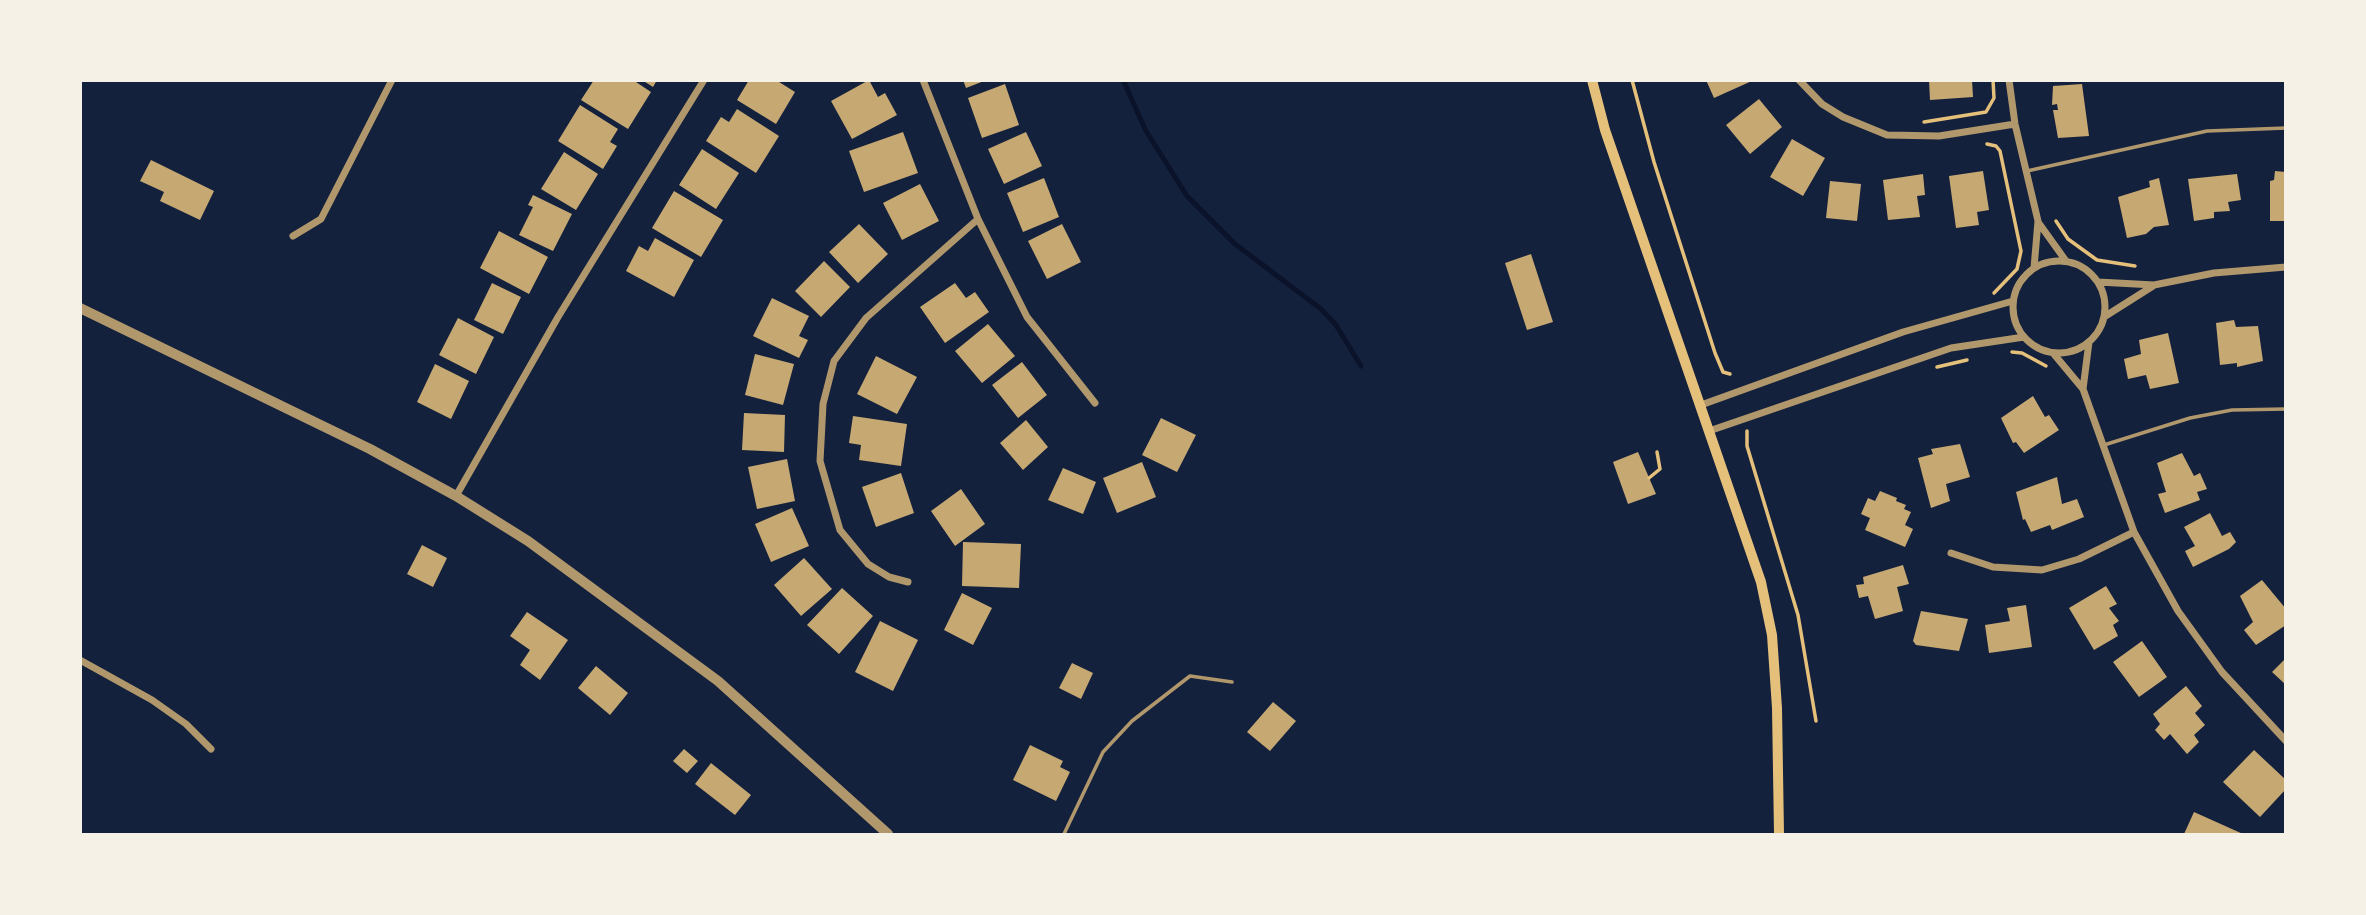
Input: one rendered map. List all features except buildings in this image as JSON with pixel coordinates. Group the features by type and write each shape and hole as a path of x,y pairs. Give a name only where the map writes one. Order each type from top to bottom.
{"main road":[{"path":"1592,80 1605,130 1761,582 1772,635 1777,708 1779,835"}],"street":[{"path":"293,236 321,219 392,80"},
{"path":"456,496 558,317 704,80"},
{"path":"923,80 978,219 1027,317 1096,403"},
{"path":"1799,80 1822,104 1843,117 1887,135 1939,136 2015,124"},
{"path":"2009,80 2015,124 2038,221 2035,268"},
{"path":"908,582 889,577 868,564 839,530 820,461 823,404 834,361 866,318 978,219"},
{"path":"2038,221 2066,261"},
{"path":"2089,342 2066,353 2053,353 2042,350 2024,337 2013,314 2017,288 2035,268 2055,261 2066,261 2090,272 2098,282 2103,293 2104,317"},
{"path":"2098,282 2154,285 2214,273 2286,267"},
{"path":"2083,389 2089,342 2104,317 2154,285"},
{"path":"1701,405 1903,332 2013,301"},
{"path":"80,308 333,430 456,496 537,548 682,653 823,772 888,835"},
{"path":"1709,431 1951,348 2024,337"},
{"path":"2053,353 2083,389 2134,532 2188,627 2222,671 2286,741"},
{"path":"1951,553 1993,567 2042,570 2079,559 2134,532"},
{"path":"80,660 152,700 186,724 211,749"}],"lane":[{"path":"2025,172 2207,131 2286,128"},
{"path":"2102,446 2190,418 2232,410 2286,409"},
{"path":"1064,835 1103,752 1132,721 1190,676 1231,682"}],"path":[{"path":"1632,80 1654,162 1706,327 1723,372 1730,374"},
{"path":"1913,123 1986,112 1994,98 1993,80"},
{"path":"1987,144 1996,146 2000,152 2021,251 2017,269 2006,283 1987,297"},
{"path":"2056,221 2068,239 2089,256 2109,264 2135,266"},
{"path":"2004,351 2022,353 2049,369"},
{"path":"1929,370 1973,358"},
{"path":"1752,429 1745,437 1798,615 1816,721"},
{"path":"1649,478 1657,475 1660,469 1657,452"}],"waterway":[{"path":"1123,80 1146,131 1187,196 1235,244 1321,309 1336,325 1361,366"}]}
